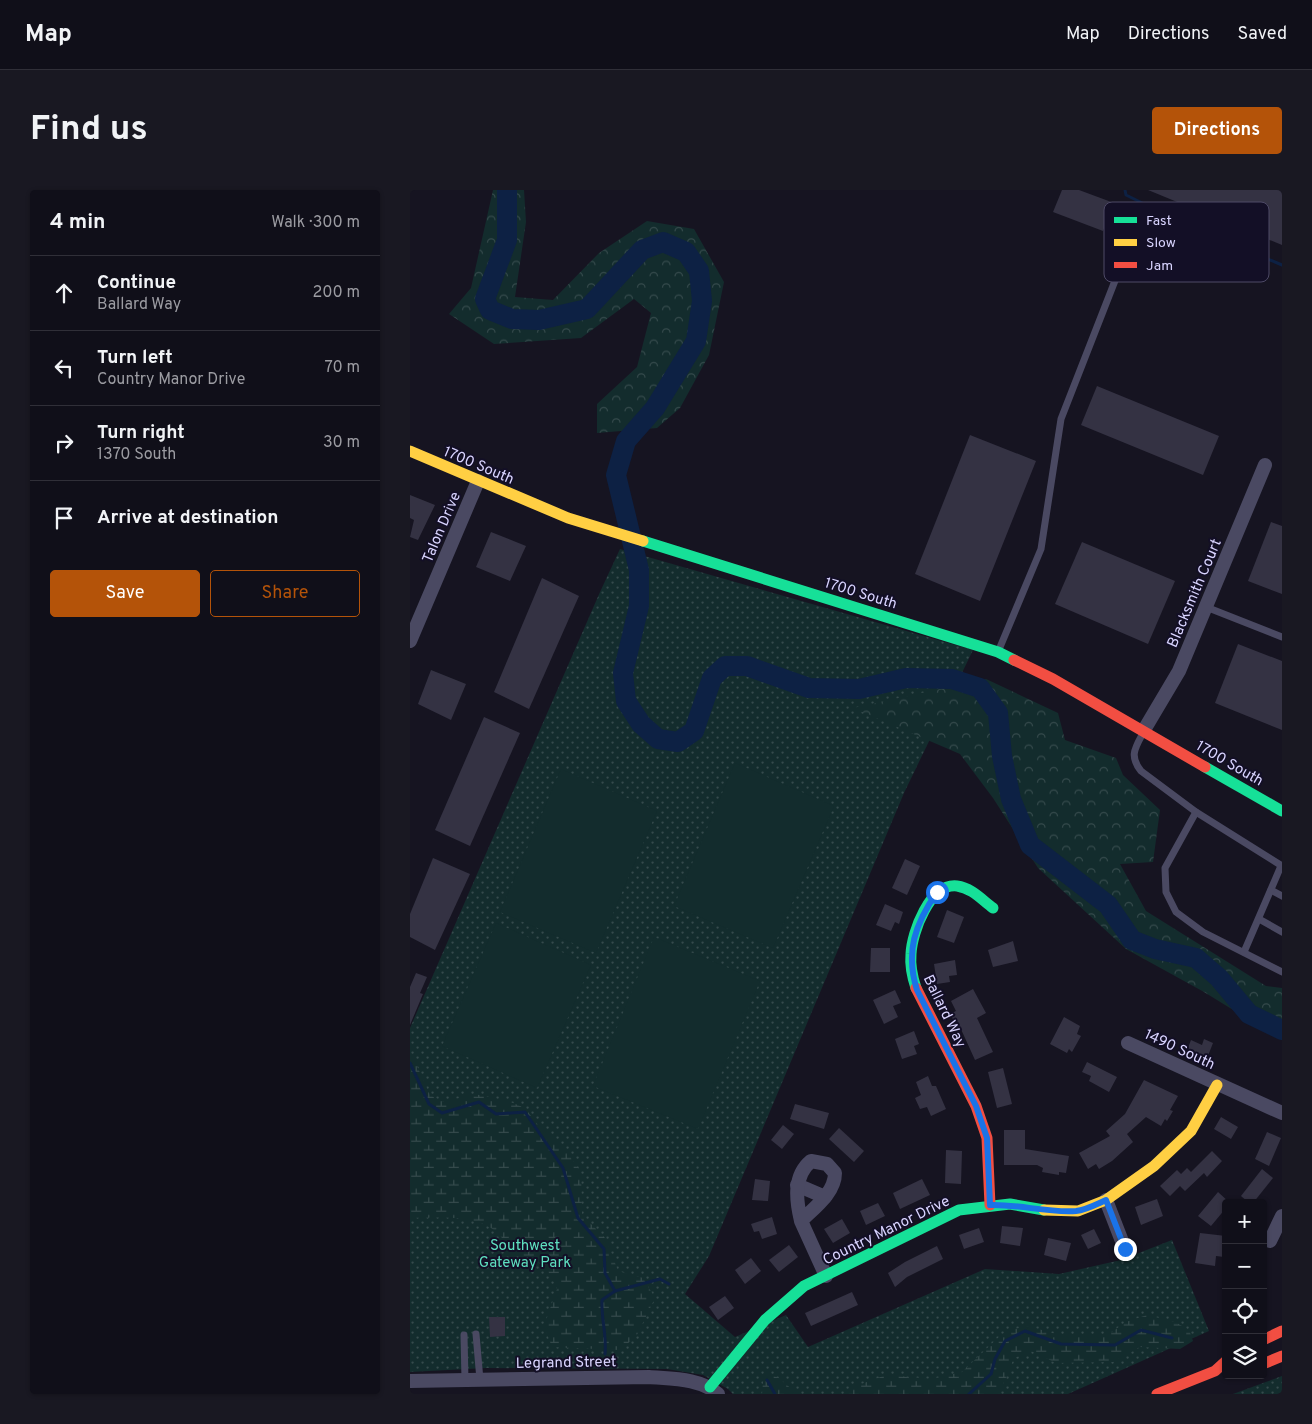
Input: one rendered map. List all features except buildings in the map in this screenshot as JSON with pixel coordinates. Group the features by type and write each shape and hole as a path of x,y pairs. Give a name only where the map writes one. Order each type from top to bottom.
{"main road":[{"name":"1700 South","path":"410,451 568,518 998,652 1053,679 1282,811"},
{"name":"Ballard Way","path":"990,1205 987,1138 976,1106 917,990 910,970 911,947 925,909 937,892 953,886 972,891 993,908"},
{"name":"Country Manor Drive","path":"714,1390 781,1302 804,1286 959,1210 1010,1204 1044,1210 1078,1211 1106,1200 1154,1166 1191,1131 1217,1085"},
{"path":"1267,1338 1282,1332"},
{"path":"1267,1362 1282,1356"},
{"path":"1157,1394 1220,1371"}],"street":[{"name":"Blacksmith Court","path":"1144,730 1179,671 1265,465"},
{"name":"Talon Drive","path":"410,641 478,481"},
{"name":"1490 South","path":"1128,1043 1282,1113"},
{"path":"801,1221 825,1197 835,1182 835,1173 827,1164 811,1161 803,1167 797,1185 797,1202 801,1221 826,1276"},
{"path":"797,1185 825,1197"},
{"path":"1106,1200 1125,1249"},
{"path":"1270,1241 1282,1216"},
{"name":"Legrand Street","path":"410,1381 649,1377 680,1380 714,1390"}],"lane":[{"path":"998,652 1042,549 1061,419 1115,282"},
{"path":"1206,607 1282,637"},
{"path":"1144,730 1133,754 1134,762 1141,771 1196,812 1282,866 1244,952"},
{"path":"1196,812 1165,868 1166,892 1176,912 1203,932 1282,972"},
{"path":"1270,890 1282,896"},
{"path":"1259,919 1282,932"},
{"path":"476,1334 480,1380"},
{"path":"464,1335 465,1380"}],"green space":[{"path":"493,190 524,190 526,222 515,297 553,300 599,253 647,221 694,229 724,282 709,355 680,408 657,428 597,433 597,404 637,367 651,313 634,299 581,338 494,344 449,314 471,288"},
{"name":"Southwest Gateway Park","path":"620,549 973,650 904,793 709,1256 685,1294 735,1337 786,1315 808,1347 985,1269 1059,1274 1121,1260 1172,1240 1209,1331 1068,1394 733,1394 728,1389 703,1375 667,1369 486,1368 410,1372 410,1028"},
{"path":"986,679 1058,713 1065,740 1116,758 1123,775 1160,810 1153,862 1120,864 1146,911 1266,986 1282,988 1282,1040 1204,992 1126,949 1038,868 993,798 960,754 853,708"},
{"path":"735,763 834,806 773,948 674,906"},
{"path":"561,769 657,811 596,953 500,912"},
{"path":"496,923 591,965 537,1088 442,1046"},
{"path":"654,937 760,981 698,1129 593,1086"},
{"name":"Southwest Gateway Park","path":"410,1055 412,1055 430,1095 444,1102 474,1094 508,1101 525,1108 538,1125 566,1150 581,1173 582,1215 606,1239 618,1271 643,1278 655,1298 636,1337 619,1350 552,1347 544,1326 557,1289 545,1268 539,1263 526,1257 509,1254 504,1240 494,1230 468,1220 410,1218"},
{"path":"1147,1315 1175,1322 1189,1330 1193,1341 1180,1349 1140,1347 1113,1362 1056,1363 1031,1351 1014,1358 999,1394 845,1394 856,1386 886,1375 932,1379 962,1372 1002,1334 1015,1329 1028,1326 1059,1335 1106,1336 1126,1322"},
{"path":"764,1372 779,1378 797,1394 762,1394"},
{"path":"1282,1376 1282,1394 1233,1394"}],"waterway":[{"path":"507,190 507,240 485,299 490,310 512,319 539,320 587,309 642,250 663,242 686,252 699,271 702,301 696,341 655,408 626,441 616,475 639,570 639,606 623,673 626,701 641,724 658,739 678,742 694,731 712,678 725,666 747,666 809,688 859,689 906,678 952,679 980,688 998,713 1002,756 1011,799 1030,845 1108,905 1132,940 1155,949 1196,958 1219,978 1249,1014 1282,1030"},
{"path":"1125,190 1126,195 1140,202"},
{"path":"1269,260 1282,265"},
{"path":"410,1063 429,1104 442,1113 479,1102 496,1114 525,1112 563,1168 578,1218 604,1249 605,1273 615,1291 602,1300 605,1354"},
{"path":"615,1291 660,1279 669,1284"},
{"path":"969,1394 991,1374 995,1359 1005,1341 1025,1331 1061,1344 1115,1345 1141,1330 1172,1338"},
{"path":"767,1380 775,1394"}],"traffic: fast":[{"path":"643,541 998,652 1014,660"},
{"path":"1205,767 1282,811"},
{"path":"916,988 911,966 912,945 919,922 931,900 947,887 957,886 972,892 993,908"},
{"path":"710,1387 765,1320 804,1286 959,1210 1010,1204 1044,1210"}],"traffic: slow":[{"path":"410,451 568,518 643,541"},
{"path":"1044,1210 1078,1211 1106,1200 1154,1166 1191,1131 1217,1085"}],"traffic: jam":[{"path":"1014,660 1053,679 1205,767"},
{"path":"916,988 976,1106 987,1138 990,1205"},
{"path":"1267,1338 1282,1331"},
{"path":"1267,1362 1282,1356"},
{"path":"1157,1394 1215,1371 1222,1365"}],"route":[{"path":"937,892 925,909 911,947 910,970 917,990 976,1106 987,1138 990,1205 1010,1204 1044,1210 1078,1211 1106,1200 1125,1249"}]}
